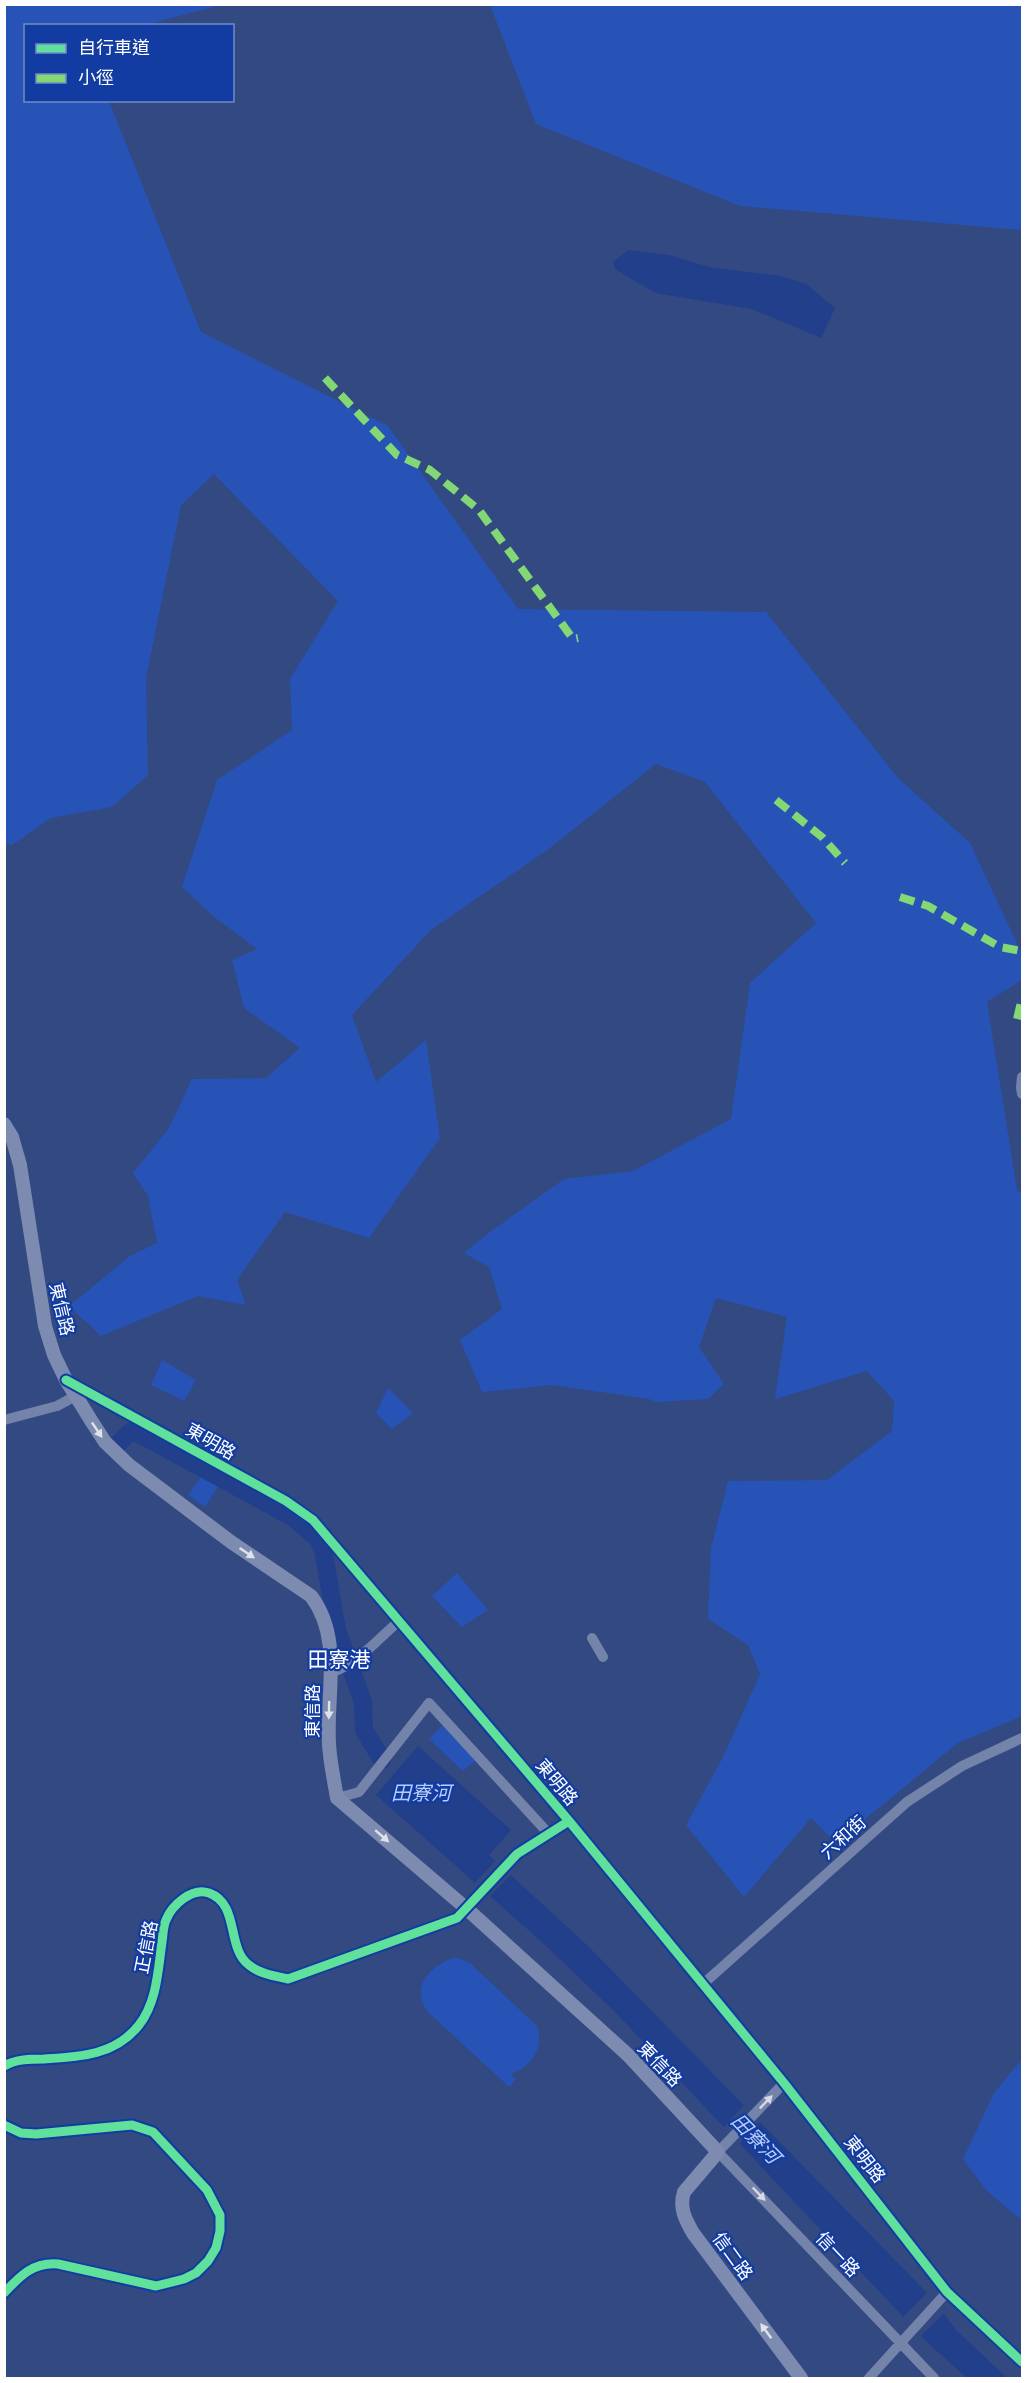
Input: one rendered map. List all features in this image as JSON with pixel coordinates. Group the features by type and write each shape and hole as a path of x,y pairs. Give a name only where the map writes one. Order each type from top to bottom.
{"main road":[{"name":"東信路","path":"4,1124 12,1137 20,1165 45,1326 54,1355 66,1380 80,1394 105,1442 129,1465 231,1542 311,1596 327,1625 336,1671 329,1743 337,1798 467,1909 628,2055 718,2152"},
{"name":"信二路","path":"718,2152 684,2192 681,2200 685,2218 693,2233 801,2379"}],"street":[{"path":"1023,1077 1021,1089 1023,1094"},
{"path":"4,1420 57,1406 80,1394"},
{"name":"東明路","path":"80,1394 286,1502 313,1520 569,1821 784,2083 947,2292 1023,2362"},
{"path":"336,1671 355,1660 399,1621"},
{"path":"592,1638 603,1657"},
{"path":"337,1798 359,1792 429,1703 549,1834"},
{"name":"六和街","path":"702,1985 908,1802 962,1766 1023,1738"},
{"path":"467,1909 507,1864 527,1846 569,1821"},
{"name":"正信路","path":"4,2066 27,2060 81,2056 101,2052 118,2045 140,2025 154,1992 166,1920 184,1899 193,1893 209,1893 219,1898 230,1918 235,1946 249,1965 262,1972 288,1979 457,1918 467,1909"},
{"path":"718,2152 784,2083"},
{"path":"4,2125 21,2133 36,2134 132,2125 153,2132 207,2190 220,2215 220,2231 216,2247 208,2261 196,2273 184,2279 156,2286 58,2264 43,2264 24,2274 4,2293"},
{"name":"信一路","path":"718,2152 934,2379"},
{"path":"869,2379 947,2292"}],"shaded area":[{"path":"4,5 221,5 149,24 24,24 24,102 109,102 201,332 388,426 518,609 766,612 898,778 970,843 1022,954 1022,980 987,1002 1017,1190 1022,1193 1022,1716 958,1743 836,1843 811,1818 744,1897 686,1825 723,1757 760,1674 748,1645 708,1619 711,1548 728,1481 827,1480 892,1431 894,1401 867,1371 775,1399 787,1317 716,1298 699,1347 724,1384 708,1399 656,1402 649,1399 552,1385 482,1392 460,1340 502,1309 489,1267 464,1253 564,1179 633,1171 731,1119 750,983 816,923 705,782 656,764 546,851 431,930 352,1015 376,1082 426,1040 440,1138 369,1238 285,1212 237,1280 246,1305 198,1296 101,1336 69,1306 130,1256 157,1243 148,1196 133,1173 169,1128 192,1079 266,1078 300,1048 244,1008 232,960 257,949 213,916 182,887 217,780 292,730 290,679 338,601 214,474 181,505 146,678 148,775 112,807 51,818 12,845 5,843"},
{"path":"490,5 1022,5 1022,230 740,206 536,124"},
{"path":"162,1360 196,1380 184,1401 151,1385"},
{"path":"388,1388 413,1413 392,1429 376,1413"},
{"path":"202,1475 218,1486 205,1507 188,1495"},
{"path":"457,1573 488,1610 462,1627 432,1596"},
{"path":"446,1722 479,1757 463,1771 429,1739"},
{"path":"455,1957 470,1963 538,2027 539,2042 534,2056 525,2067 511,2074 516,2079 509,2087 428,2012 422,2003 421,1994 425,1978 438,1965"},
{"path":"1022,2059 1022,2221 986,2190 963,2159 994,2093"}],"water":[{"path":"628,250 669,255 709,267 781,276 806,284 835,308 821,338 752,309 655,293 615,269 613,262"},
{"name":"田寮河","path":"418,1746 511,1830 489,1855 590,1948 932,2298 956,2330 1007,2378 967,2378 929,2344 615,2012 544,1944 376,1795"}],"pier":[{"path":"497,1859 513,1873 488,1898 473,1885"},
{"path":"745,2104 762,2120 738,2145 722,2129"},
{"path":"929,2291 946,2311 919,2338 901,2319"}],"waterway":[{"name":"田寮河","path":"119,1443 130,1432 138,1433 294,1518 318,1539 323,1549 337,1630 363,1702 364,1730 382,1760"}],"marked path":[{"path":"325,378 397,455 430,470 479,510 573,639 578,638"},
{"path":"776,800 822,837 845,863"},
{"path":"900,897 928,906 1000,947 1021,951 1022,954"},
{"path":"1017,1019 1022,998"}],"cycle path":[{"path":"66,1380 286,1501 313,1520 569,1821 784,2083 947,2292 1022,2362"},
{"path":"4,2066 24,2060 84,2055 120,2043 130,2035 150,2006 158,1975 166,1920 178,1903 190,1895 203,1892 219,1899 229,1916 237,1948 242,1957 258,1971 288,1979 457,1918 517,1854 569,1821"},
{"path":"4,2125 21,2133 36,2134 132,2125 153,2132 207,2190 220,2215 220,2231 216,2248 208,2261 196,2273 184,2279 156,2286 58,2264 49,2264 28,2271 4,2293"}],"district":[{"name":"田寮港","path":"339,1659"}]}
